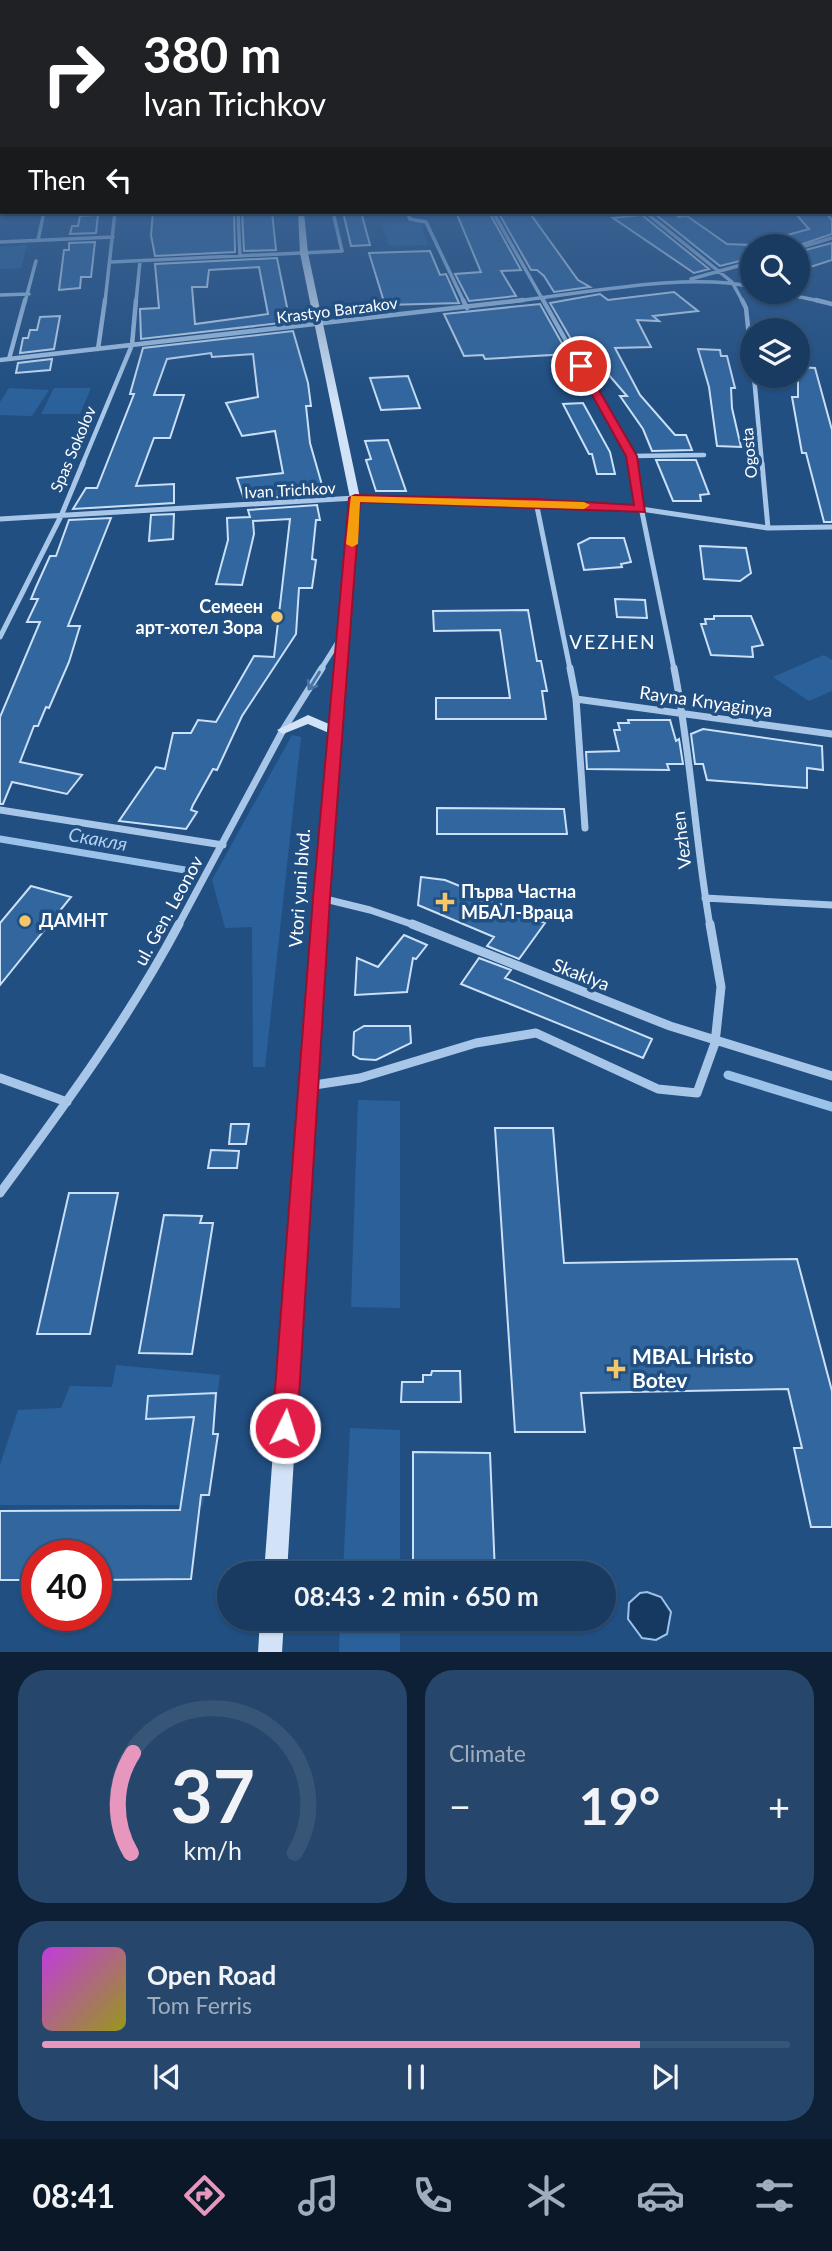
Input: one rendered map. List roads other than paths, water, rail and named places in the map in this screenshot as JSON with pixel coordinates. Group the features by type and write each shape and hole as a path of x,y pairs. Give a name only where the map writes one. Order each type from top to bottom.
{"street":[{"path":"98,349 112,249"},
{"path":"240,249 240,256"},
{"name":"Vtori yuni blvd.","path":"276,1561 321,898 355,498 304,249"},
{"path":"111,262 342,249"},
{"path":"439,249 467,308"},
{"name":"Vezhen","path":"308,1086 360,1078 476,1043 536,1032 658,1089 697,1093 715,1043 721,987 705,898 683,713 631,456 514,249"},
{"path":"692,249 732,282 746,308 747,318"},
{"path":"9,359 36,261"},
{"name":"Spas Sokolov","path":"0,637 61,516 132,345 140,261"},
{"name":"Krastyo Barzakov","path":"677,283 740,265"},
{"path":"732,282 740,284"},
{"name":"Krastyo Barzakov","path":"0,360 677,283 732,282"},
{"path":"0,295 29,294"},
{"path":"810,299 832,304"},
{"name":"Ogosta","path":"755,388 768,528"},
{"path":"631,456 704,455"},
{"name":"Ivan Trichkov","path":"0,519 355,498 536,502 641,509 768,528 832,527"},
{"path":"536,502 576,699 585,828"},
{"name":"ul. Gen. Leonov","path":"0,1193 67,1102 148,982 283,730 345,631"},
{"name":"Rayna Knyaginya","path":"576,699 832,734"},
{"path":"283,730 308,719 335,732"},
{"path":"0,810 223,845"},
{"name":"Skaklya","path":"321,898 361,905 413,923 508,964 715,1043 832,1076"},
{"path":"705,898 832,905"},
{"path":"0,1078 67,1102"},
{"path":"270,1652 271,1631"}],"waterway":[{"name":"Скакля","path":"0,839 191,871"},
{"name":"Скакля","path":"728,1075 832,1107"}],"place":[{"name":"Семеен арт-хотел Зора","path":"277,617"},
{"name":"Първа Частна МБАЛ-Враца","path":"445,902"},
{"name":"ДАМНТ","path":"25,921"},
{"name":"MBAL Hristo Botev","path":"616,1369"}],"district":[{"name":"VEZHEN","path":"613,642"}]}
